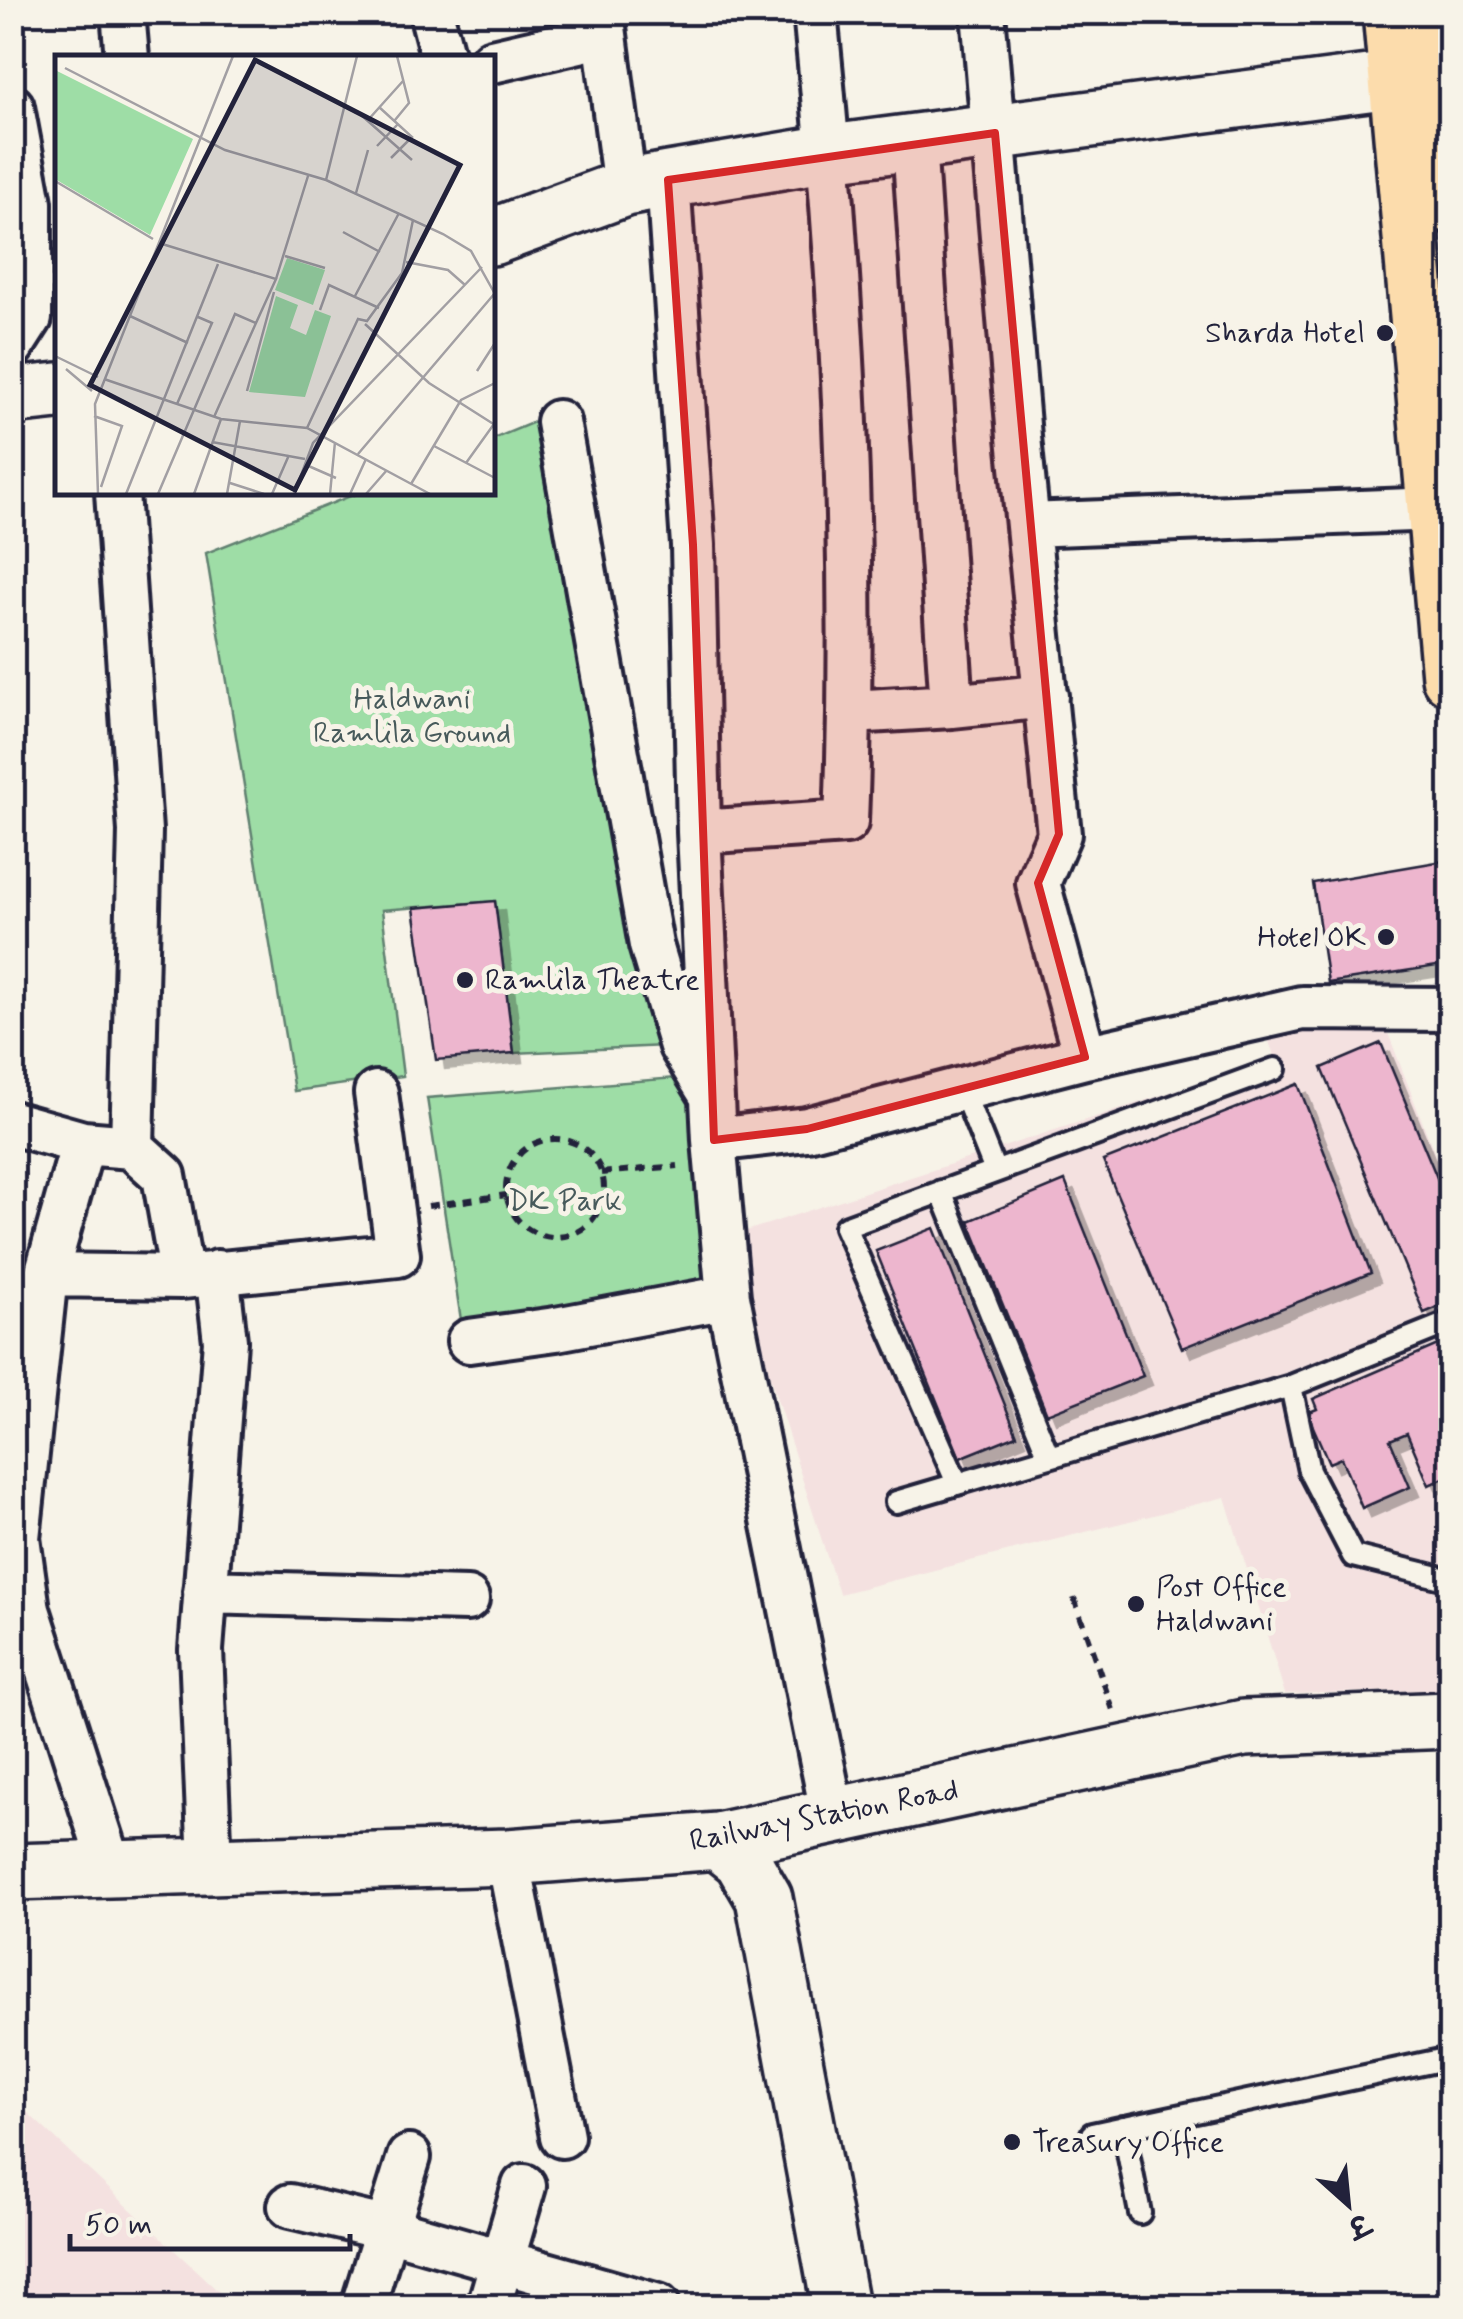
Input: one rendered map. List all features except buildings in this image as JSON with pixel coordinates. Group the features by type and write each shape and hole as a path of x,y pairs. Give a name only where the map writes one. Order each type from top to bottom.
{"highway":[{"path":"1392,12 1443,508 1450,677"},
{"path":"1435,12 1450,232"}],"street":[{"path":"124,12 126,55"},
{"path":"431,12 441,55"},
{"path":"699,832 846,822 851,712 851,516 830,153 816,12"},
{"path":"983,12 1059,834 1038,884 1085,1057"},
{"path":"495,60 604,24 646,184 693,545 699,832 714,1135 728,1297 833,1817"},
{"path":"497,222 646,184 830,153 1399,78"},
{"path":"12,107 31,187 30,318 12,346"},
{"path":"914,143 952,706"},
{"path":"12,396 55,391"},
{"path":"558,422 651,946 680,1046 714,1135"},
{"path":"116,495 140,832 132,1148"},
{"path":"1028,525 1443,508"},
{"path":"851,712 1046,696"},
{"path":"714,1135 807,1129 1085,1057 1302,1008 1450,1009"},
{"path":"46,1275 200,1274 398,1255 376,1092"},
{"path":"12,1123 83,1143 132,1148 164,1176 225,1342 201,1650 210,1865"},
{"path":"83,1143 46,1275 18,1538 20,1613 111,1868"},
{"path":"468,1341 728,1297"},
{"path":"206,1592 467,1599"},
{"name":"Railway Station Road","path":"12,1872 508,1858 718,1841 1244,1728 1450,1720"},
{"path":"718,1841 742,1860 764,1898 840,2306"},
{"path":"508,1858 562,2136"},
{"path":"362,2306 409,2157"},
{"path":"489,2306 524,2186"},
{"path":"290,2206 388,2229 656,2306"}],"lane":[{"path":"956,1483 845,1228 1276,1069"},
{"path":"962,1088 995,1170"},
{"path":"940,1191 1048,1456"},
{"path":"896,1502 1291,1386 1450,1322"},
{"path":"1291,1386 1310,1471 1353,1556 1450,1580"},
{"path":"1092,2134 1450,2058"},
{"path":"1123,2127 1140,2213"}],"path":[{"path":"602,1174 714,1135"},
{"path":"552,1139 583,1148 602,1174 604,1190 593,1219 566,1236 534,1233 511,1211 506,1196 512,1164 536,1142 552,1139"},
{"path":"392,1210 506,1196"},
{"path":"1074,1598 1128,1754"}],"highlighted area":[{"path":"995,133 1059,834 1038,883 1085,1057 807,1129 714,1140 693,545 668,180"}],"shaded area":[{"path":"1381,1015 1450,1193 1450,1690 1285,1694 1225,1497 839,1594 765,1362 737,1234 1275,1058 1263,1025"},
{"path":"13,2099 234,2306 13,2306"}],"green space":[{"name":"Haldwani Ramlila Ground","path":"539,420 664,1046 514,1053 495,901 382,910 403,1076 294,1091 206,553 353,495 495,495 495,438"},
{"name":"DK Park","path":"688,1077 712,1290 463,1333 427,1098"}],"place":[{"name":"Sharda Hotel","path":"1385,333"},
{"name":"Hotel OK","path":"1386,937"},
{"name":"Ramlila Theatre","path":"465,980"},
{"name":"Post Office Haldwani","path":"1136,1604"},
{"name":"Treasury Office","path":"1012,2142"}]}
